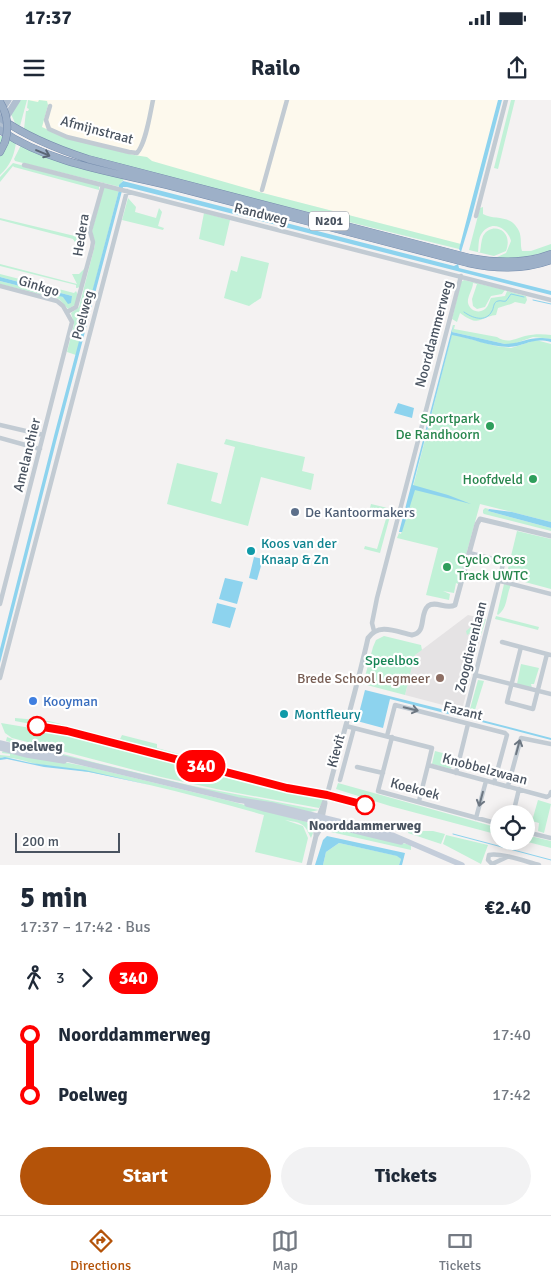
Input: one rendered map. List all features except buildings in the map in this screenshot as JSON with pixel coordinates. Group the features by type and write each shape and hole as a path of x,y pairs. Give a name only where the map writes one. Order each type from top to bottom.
{"highway":[{"path":"0,102 8,124 5,142 0,152"},
{"name":"N201","path":"1,124 88,159 470,258 506,263 537,259 551,254"},
{"name":"N201","path":"1,124 24,144 66,161 152,181 468,263 507,268 527,266 551,260"}],"main road":[{"path":"0,112 8,100"},
{"path":"1,124 17,100"},
{"path":"0,742 238,800 265,810 320,819 414,845 462,865"},
{"path":"0,748 27,755 86,764"}],"street":[{"name":"Afmijnstraat","path":"50,106 46,120 50,128 67,137 129,152 137,152 140,149 153,100"},
{"path":"262,190 287,100"},
{"path":"476,216 506,100"},
{"name":"Randweg","path":"24,165 551,300"},
{"name":"Hedera","path":"67,312 76,307 81,291 93,242 90,230 103,184"},
{"name":"Poelweg","path":"0,678 126,190"},
{"name":"Noorddammerweg","path":"309,865 368,638 374,631 372,623 377,598 461,276"},
{"name":"Ginkgo","path":"0,286 57,301 61,303 67,312"},
{"name":"Amelanchier","path":"0,604 72,322 67,312"},
{"path":"0,425 44,435"},
{"path":"0,438 40,448"},
{"path":"374,631 384,629 412,636 416,635 420,632 426,609 429,606 434,604 448,607 453,606 457,602 477,522 482,519 551,536"},
{"name":"Zoogdierenlaan","path":"466,712 503,563 469,553"},
{"path":"0,572 8,574"},
{"path":"500,580 551,594"},
{"path":"502,642 549,654 533,709 507,702 521,647"},
{"path":"475,675 551,694"},
{"name":"Fazant","path":"389,737 395,705 506,734 494,783"},
{"path":"456,772 468,724"},
{"name":"Knobbelzwaan","path":"346,726 432,748 428,765 547,797 551,792"},
{"name":"Kievit","path":"340,780 354,728"},
{"name":"Koekoek","path":"389,737 378,791 490,822"},
{"path":"508,786 521,738 551,744"},
{"path":"419,802 428,765"},
{"path":"358,767 383,773"},
{"path":"476,818 486,781"},
{"path":"515,805 519,789"},
{"path":"535,834 551,838"},
{"path":"507,857 539,865"}],"shaded area":[{"path":"30,100 501,100 463,245 255,191 28,128"},
{"name":"Brede School Legmeer","path":"468,615 482,618 472,625 471,632 481,635 462,710 405,695 415,655"}],"green space":[{"path":"18,100 27,100 20,126 15,123 11,114"},
{"path":"28,100 47,101 48,105 42,127 66,138 147,157 152,161 263,193 461,244 459,249 174,179 89,156 56,144 24,129 26,111 29,109 27,108"},
{"path":"511,100 515,100 498,169 494,168"},
{"path":"0,136 5,136 16,143 11,160 0,175"},
{"path":"21,145 124,178 123,181 120,187 15,161 14,159"},
{"path":"13,163 99,185 99,190 13,166 0,182 0,177"},
{"path":"104,187 119,190 76,355 67,352 74,324 71,313 79,307 95,245 92,231"},
{"path":"128,198 136,207 135,212 156,218 159,208 162,212 158,226 164,228 163,230 122,220"},
{"path":"483,207 483,214 507,220 515,225 520,234 522,251 531,251 551,244 551,251 517,259 495,258 506,253 511,241 507,232 495,226 486,229 481,235 478,252 480,252 483,236 492,229 501,230 505,233 508,244 506,251 494,256 469,250 480,208"},
{"path":"204,213 230,220 224,246 199,239"},
{"path":"0,218 83,238 82,248 80,250 73,239 0,220"},
{"path":"241,256 269,263 261,298 249,306 224,298 231,270 237,272"},
{"path":"0,264 77,284 72,274 79,274 85,268 80,287 76,288 76,285 0,266"},
{"path":"0,274 74,293 76,291 78,295 75,305 68,309 59,299 0,284 0,281 64,297 72,296 0,277"},
{"path":"464,280 505,290 502,294 491,296 485,307 477,309 473,306 472,299 477,284 473,283 468,303 475,311 483,311 491,298 505,296 507,291 526,296 527,300 525,304 515,302 498,308 496,315 476,321 460,313 457,322 452,319 461,282"},
{"path":"453,325 455,325 454,329 504,340 538,334 551,335 551,339 533,337 513,344 505,344 452,332"},
{"name":"Sportpark De Randhoorn","path":"452,334 496,346 511,348 536,340 551,344 551,522 480,504 458,584 456,583 454,593 443,591 450,594 449,600 426,595 438,548 397,538 399,533 401,534"},
{"path":"226,439 305,457 302,471 314,474 311,490 261,477 248,526 167,504 177,463 218,473 211,501 221,504 235,447 224,444"},
{"path":"371,504 392,509 380,553 364,549 365,546 377,549 388,512 370,508"},
{"path":"485,508 489,509 488,511 551,528 551,531 484,514 483,510"},
{"path":"517,531 551,539 551,589 506,577"},
{"path":"504,584 511,585 504,609 498,615 497,614"},
{"path":"496,616 539,627 538,630 495,619"},
{"path":"482,618 486,619 481,635 471,632 467,635 466,631"},
{"name":"Speelbos","path":"384,636 421,645 422,650 415,655 405,695 363,684 376,640"},
{"path":"521,664 539,668 534,684 531,684 532,688 517,684"},
{"path":"478,680 484,681 475,710 470,709"},
{"path":"15,718 49,721 120,739 122,735 157,744 157,748 197,759 196,762 79,733 15,721"},
{"path":"1,723 79,736 288,790 325,797 319,808 161,777 12,738 5,733"},
{"path":"7,737 25,744 97,763 193,786 319,810 310,812 228,796 61,756 6,741"},
{"path":"3,750 89,767 230,801 307,822 313,833 311,838 304,826 285,820 303,826 308,838 302,863 255,852 264,815 180,792 123,779 37,764 14,758 0,758 0,755 10,756 10,754 2,753"},
{"path":"435,751 454,756 451,769 432,764"},
{"path":"338,783 490,825 490,833 390,806 336,789"},
{"path":"538,800 551,804 544,833 538,831 539,823 535,822 535,810"},
{"path":"337,828 411,845 411,850 331,832"},
{"path":"409,831 433,831 445,834 441,844 408,833"},
{"path":"446,835 488,845 481,864 443,844"},
{"path":"535,837 551,841 551,848 535,844"},
{"path":"339,843 398,856 401,859 399,865 323,865 326,852"}],"water":[{"path":"498,100 502,100 461,252 459,249"},
{"path":"123,181 454,266 458,264 459,268 551,291 551,295 123,187 0,663 0,649 55,432 119,185"},
{"path":"0,277 72,296 71,303 68,304 63,297 0,281"},
{"path":"453,325 452,332 505,344 538,338 551,339 551,342 534,341 502,347 452,335 413,485 471,504 415,490 402,532 399,532"},
{"path":"398,403 414,408 412,418 394,413"},
{"path":"489,509 512,512 551,522 551,528 488,511"},
{"path":"254,557 263,559 257,580 249,578"},
{"path":"225,578 243,582 237,604 219,599"},
{"path":"217,603 236,608 230,628 212,623"},
{"path":"365,690 461,714 460,717 390,699 383,728 357,721"},
{"path":"470,717 551,738 551,740 470,719"},
{"path":"5,757 31,763 85,770 150,785 89,772 44,767 7,759 0,760 0,758"},
{"path":"327,836 405,853 402,865 399,865 401,859 397,856 339,843 326,852 323,865 315,865 323,840"}],"waterway":[{"path":"464,312 471,316 483,318 489,315 496,302 506,301 511,294 524,297"},
{"path":"533,300 551,304"},
{"path":"453,834 551,860"}],"bus line":[{"name":"340","path":"37,726 67,731 287,788 327,795 365,805"}],"place":[{"name":"Sportpark De Randhoorn","path":"490,426"},
{"name":"Hoofdveld","path":"533,479"},
{"name":"De Kantoormakers","path":"295,512"},
{"name":"Koos van der Knaap & Zn","path":"251,551"},
{"name":"Cyclo Cross Track UWTC","path":"447,567"},
{"name":"Brede School Legmeer","path":"440,678"},
{"name":"Kooyman","path":"33,701"},
{"name":"Montfleury","path":"284,714"},
{"name":"Poelweg","path":"37,726"},
{"name":"Noorddammerweg","path":"365,805"}]}
